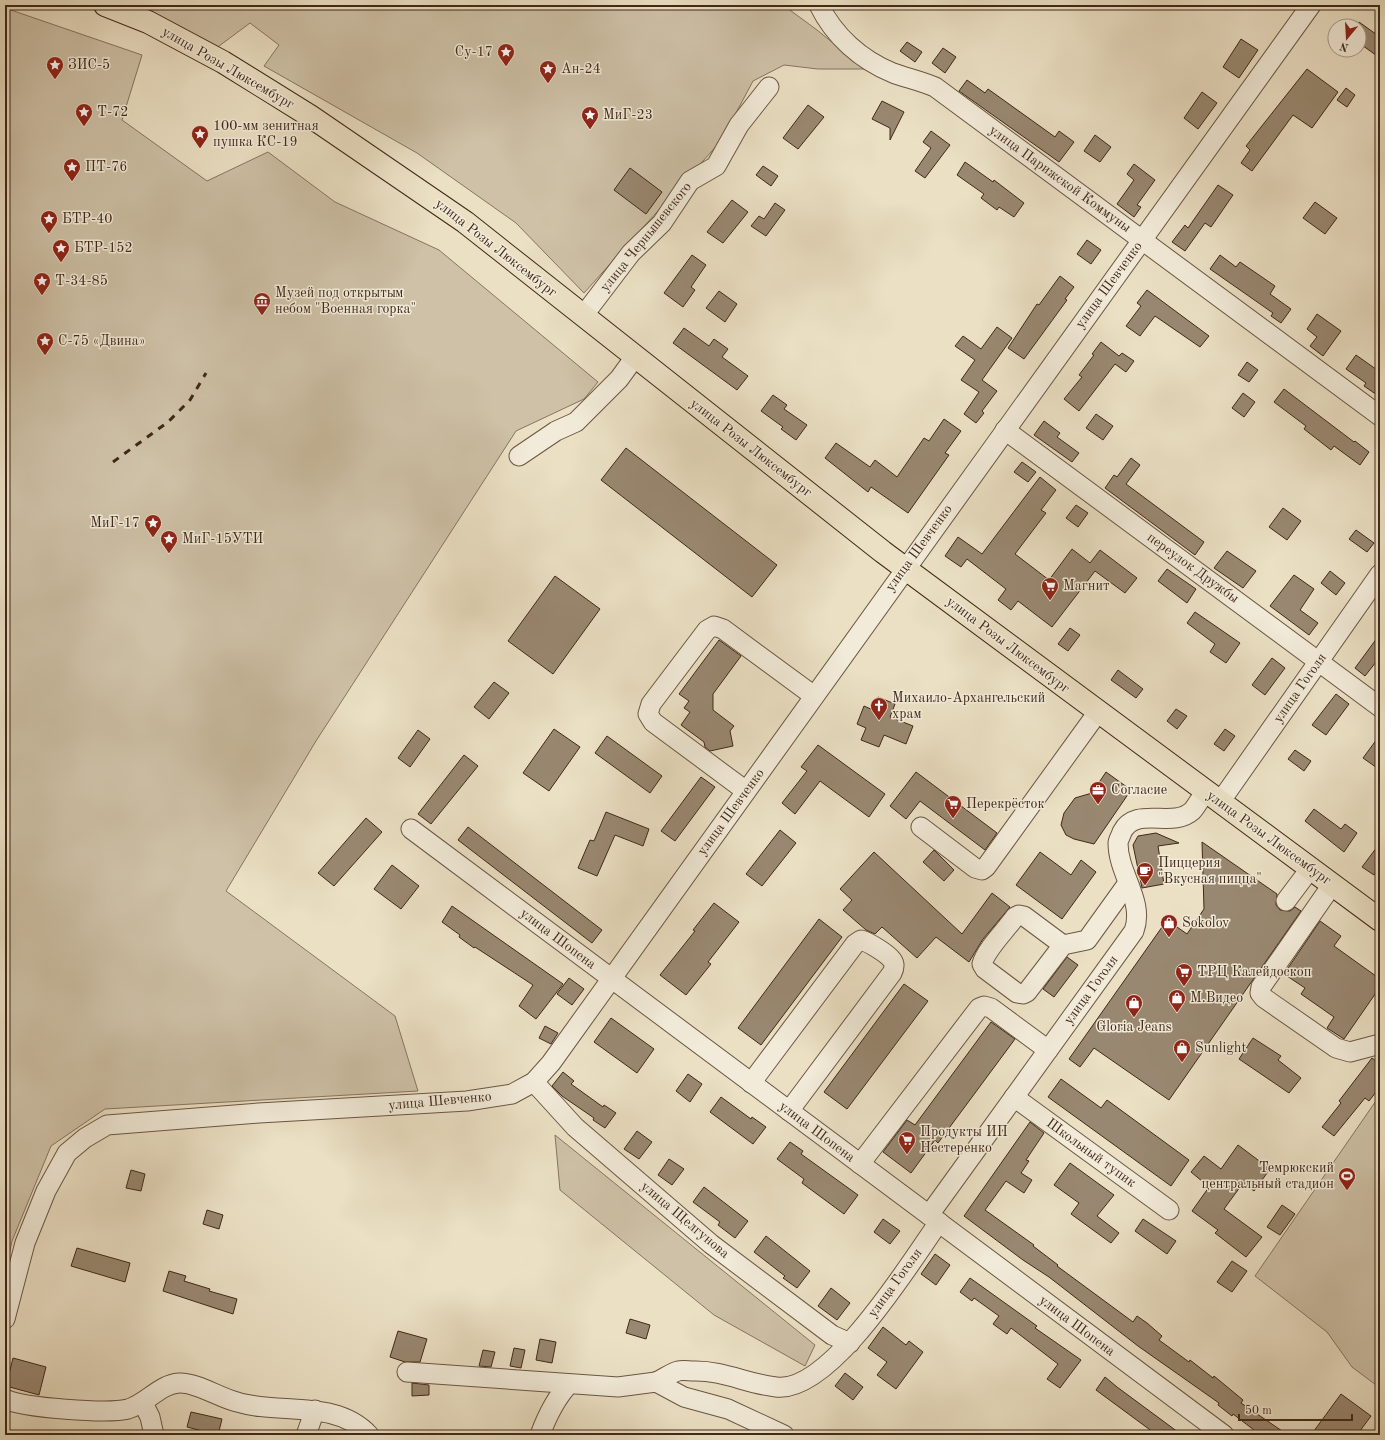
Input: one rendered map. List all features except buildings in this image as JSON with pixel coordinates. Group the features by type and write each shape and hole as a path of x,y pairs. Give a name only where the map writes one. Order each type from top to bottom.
{"main road":[{"name":"улица Розы Люксембург","path":"105,5 148,22 223,62 310,116 465,222 905,568 1380,920"}],"street":[{"name":"улица Парижской Коммуны","path":"819,5 828,23 860,55 893,73 916,79 935,87 1380,416"},
{"name":"улица Шевченко","path":"5,1319 25,1243 46,1191 67,1153 85,1138 107,1125 260,1113 467,1101 512,1094 534,1082 551,1063 905,568 1311,5"},
{"name":"улица Чернышевского","path":"583,316 631,253 662,223 690,181 716,166 738,125 769,87"},
{"path":"519,456 556,431 576,422 619,379 635,356"},
{"name":"переулок Дружбы","path":"1005,430 1380,707"},
{"name":"улица Гоголя","path":"656,1382 679,1371 709,1371 776,1387 790,1387 806,1380 823,1368 850,1342 877,1309 934,1218 1014,1097 1134,931 1138,921 1138,911 1121,863 1117,842 1125,827 1135,820 1148,818 1176,818 1191,812 1213,797 1319,661 1380,574"},
{"path":"746,791 653,722 648,714 652,704 707,630 714,626 723,629 814,696"},
{"path":"920,827 975,868 982,870 1098,712"},
{"name":"улица Шопена","path":"411,829 1224,1435"},
{"path":"1286,901 1310,869"},
{"path":"1063,944 1087,940 1128,883"},
{"path":"1332,885 1261,987 1260,993 1264,998 1336,1048 1350,1052 1380,1044"},
{"path":"751,1083 855,944 861,940 867,942 892,960 894,967 892,973 789,1111"},
{"path":"860,1164 978,1008 984,1006 991,1008 1048,1050"},
{"name":"улица Щелгунова","path":"534,1082 574,1127 711,1244 832,1335 850,1342"},
{"name":"Школьный тупик","path":"1014,1097 1169,1210"},
{"path":"407,1372 618,1387 656,1382 684,1397 728,1409 784,1435"},
{"path":"5,1399 47,1408 128,1409 143,1403 165,1388 179,1383 194,1386 238,1403 262,1407 315,1410 346,1419 363,1428 369,1435"},
{"path":"540,1435 546,1417 559,1395 569,1384"},
{"path":"143,1403 150,1417 154,1435"},
{"path":"306,1435 315,1410"}],"shaded area":[{"path":"131,5 783,5 817,30 865,69 818,69 784,65 753,81 721,141 584,293 516,223 417,153 264,66 279,45 250,23 215,49"},
{"path":"5,8 142,55 122,120 207,181 268,152 335,202 439,250 598,382 584,399 516,431 316,741 226,891 395,1016 418,1091 105,1109 51,1146 12,1241 5,1275"},
{"name":"Темрюкский центральный стадион","path":"1380,1095 1380,1388 1352,1367 1327,1332 1255,1276"},
{"path":"555,1135 815,1345 805,1366 714,1315 560,1190"}],"railway":[{"path":"113,462 168,422 190,400 206,373"}],"place":[{"name":"Су-17","path":"506,67"},
{"name":"ЗИС-5","path":"55,80"},
{"name":"Ан-24","path":"548,84"},
{"name":"Т-72","path":"84,127"},
{"name":"МиГ-23","path":"590,130"},
{"name":"100-мм зенитная пушка КС-19","path":"200,149"},
{"name":"ПТ-76","path":"72,182"},
{"name":"БТР-40","path":"49,234"},
{"name":"БТР-152","path":"61,263"},
{"name":"Т-34-85","path":"42,296"},
{"name":"Музей под открытым небом \"Военная горка\"","path":"262,316"},
{"name":"С-75 «Двина»","path":"45,356"},
{"name":"МиГ-17","path":"153,538"},
{"name":"МиГ-15УТИ","path":"169,554"},
{"name":"Магнит","path":"1050,601"},
{"name":"Михаило-Архангельский храм","path":"879,721"},
{"name":"Согласие","path":"1098,805"},
{"name":"Перекрёсток","path":"953,819"},
{"name":"Пиццерия \"Вкусная пицца\"","path":"1145,886"},
{"name":"Sokolov","path":"1169,938"},
{"name":"ТРЦ Калейдоскоп","path":"1184,987"},
{"name":"М.Видео","path":"1177,1013"},
{"name":"Gloria Jeans","path":"1134,1018"},
{"name":"Sunlight","path":"1182,1063"},
{"name":"Продукты ИП Нестеренко","path":"907,1155"},
{"name":"Темрюкский центральный стадион","path":"1347,1191"}]}
